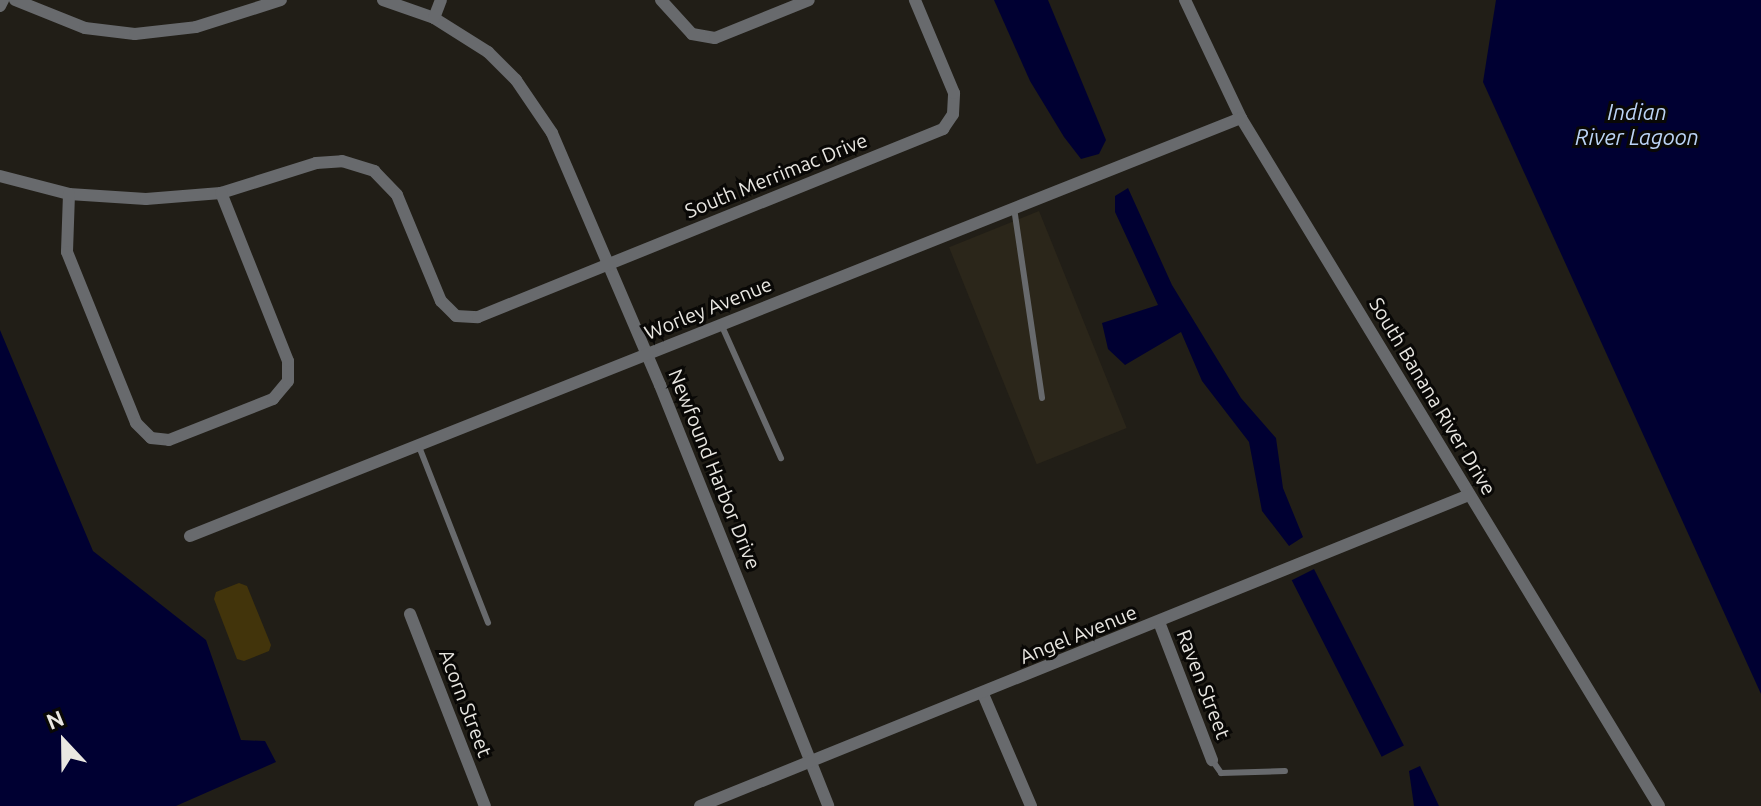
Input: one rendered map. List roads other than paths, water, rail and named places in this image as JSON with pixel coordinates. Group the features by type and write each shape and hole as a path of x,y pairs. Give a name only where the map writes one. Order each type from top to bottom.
{"street":[{"path":"0,6 3,0"},
{"path":"15,0 85,28 135,34 196,27 281,0"},
{"name":"Newfound Harbor Drive","path":"383,0 434,18 488,52 528,96 552,133 646,354 828,806"},
{"path":"434,18 441,0"},
{"path":"661,0 692,34 715,38 809,0"},
{"name":"South Merrimac Drive","path":"221,193 316,163 342,161 374,171 397,195 441,301 467,318 943,129 953,114 954,93 915,0"},
{"name":"South Banana River Drive","path":"1185,0 1241,118 1659,806"},
{"name":"Worley Avenue","path":"190,536 1241,118"},
{"path":"0,176 69,194 146,199 221,193 288,361 288,381 273,399 169,440 151,438 136,423 67,252 69,194"},
{"name":"Angel Avenue","path":"700,806 1469,495"},
{"name":"Acorn Street","path":"410,614 485,806"},
{"name":"Raven Street","path":"1159,622 1212,760"},
{"path":"983,694 1031,806"}],"lane":[{"path":"1014,208 1042,398"},
{"path":"721,324 781,458"},
{"path":"418,444 488,623"},
{"path":"1212,760 1221,773 1285,771"}],"water":[{"path":"994,0 1048,0 1106,140 1099,154 1081,159 1064,137 1030,81"},
{"name":"Indian River Lagoon","path":"1496,0 1761,0 1761,694 1483,82"},
{"path":"1128,188 1172,285 1241,398 1276,438 1283,488 1303,537 1289,546 1262,511 1249,442 1202,381 1181,332 1125,365 1108,349 1102,323 1158,305 1115,212 1115,196"},
{"path":"0,330 93,551 206,640 241,740 265,741 276,762 176,806 0,806"},
{"path":"1314,569 1404,745 1382,757 1292,580"},
{"path":"1420,766 1439,806 1414,806 1409,771"}]}
